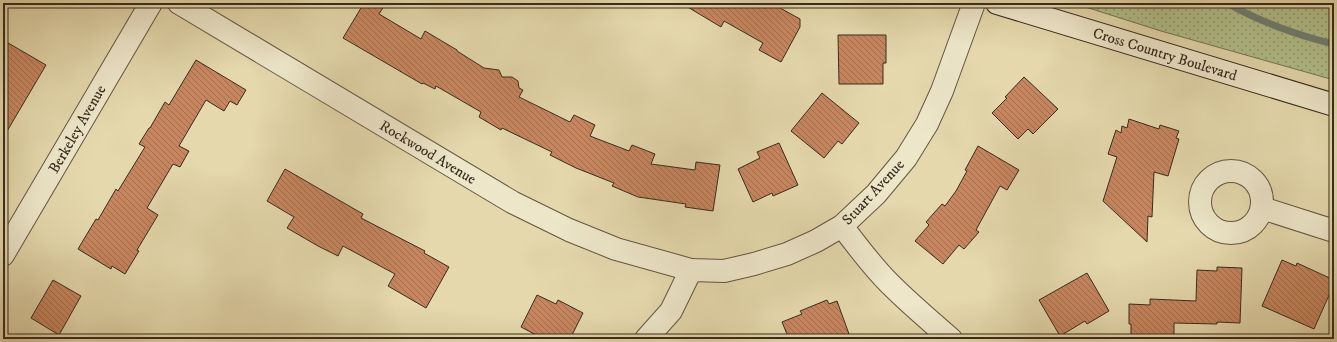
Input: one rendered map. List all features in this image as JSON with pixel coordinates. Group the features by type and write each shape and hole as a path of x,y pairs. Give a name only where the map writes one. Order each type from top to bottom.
{"street":[{"name":"Berkeley Avenue","path":"3,255 151,3"},
{"name":"Rockwood Avenue","path":"179,3 512,202 569,230 616,249 691,270"},
{"name":"Stuart Avenue","path":"691,270 724,271 754,264 816,241 842,226 876,194 906,158 927,124 942,91 974,3"},
{"name":"Cross Country Boulevard","path":"997,3 1334,105"},
{"path":"1262,208 1334,231"},
{"path":"842,226 864,255 889,283 922,315 952,339"},
{"path":"646,339 671,311 691,270"}],"green space":[{"path":"1073,3 1334,3 1334,80 1161,31"}],"building":[{"path":"364,3 386,3 379,14 421,39 425,31 484,68 499,70 502,77 512,77 518,81 519,88 523,90 519,97 570,122 574,115 595,125 590,136 629,151 632,145 655,154 651,164 695,170 696,162 720,165 713,211 685,207 686,204 638,197 612,186 614,183 576,168 550,155 552,152 502,128 501,130 479,117 481,112 436,86 435,89 423,83 422,84 343,38"},
{"path":"681,3 771,3 800,19 800,27 781,62 759,50 763,43 724,21 721,27"},
{"path":"838,35 886,35 886,63 883,63 883,84 839,84"},
{"path":"3,40 46,65 3,138"},
{"path":"196,60 246,90 237,105 230,101 224,111 206,100 179,146 189,151 180,167 173,164 147,208 158,215 137,250 139,251 125,274 112,266 111,269 78,249 96,219 98,220 116,189 118,191 145,147 139,144 165,102 169,105"},
{"path":"1024,77 1058,109 1033,134 1028,129 1018,139 992,113 1007,98 1005,97"},
{"path":"822,93 859,123 842,144 838,141 824,158 791,131"},
{"path":"1129,119 1159,129 1160,125 1179,131 1176,138 1179,139 1168,176 1154,172 1152,217 1148,216 1147,242 1103,201 1117,157 1108,154 1116,130 1121,133 1122,126 1127,128"},
{"path":"779,143 798,185 773,196 772,193 753,202 738,169 760,158 757,152"},
{"path":"978,146 1019,170 1007,190 1000,186 976,230 979,232 964,249 959,245 943,264 915,241 929,225 926,222 942,204 945,206 956,191"},
{"path":"285,169 363,214 361,218 425,251 424,253 449,267 426,308 388,286 395,274 343,246 338,256 287,228 294,217 267,201"},
{"path":"1282,260 1296,266 1297,263 1334,280 1334,284 1314,329 1262,306"},
{"path":"1217,267 1242,268 1240,323 1174,323 1174,339 1131,339 1129,304 1150,305 1150,299 1196,301 1197,270 1217,271"},
{"path":"1087,273 1109,311 1087,324 1085,321 1060,336 1039,300"},
{"path":"53,280 81,296 59,335 31,318"},
{"path":"537,295 556,304 558,300 583,313 570,339 544,339 521,327"},
{"path":"827,300 829,304 837,301 849,334 835,339 789,339 782,322 802,314 800,311"}],"waterway":[{"path":"1227,3 1239,10 1279,27 1307,37 1334,44"}]}
